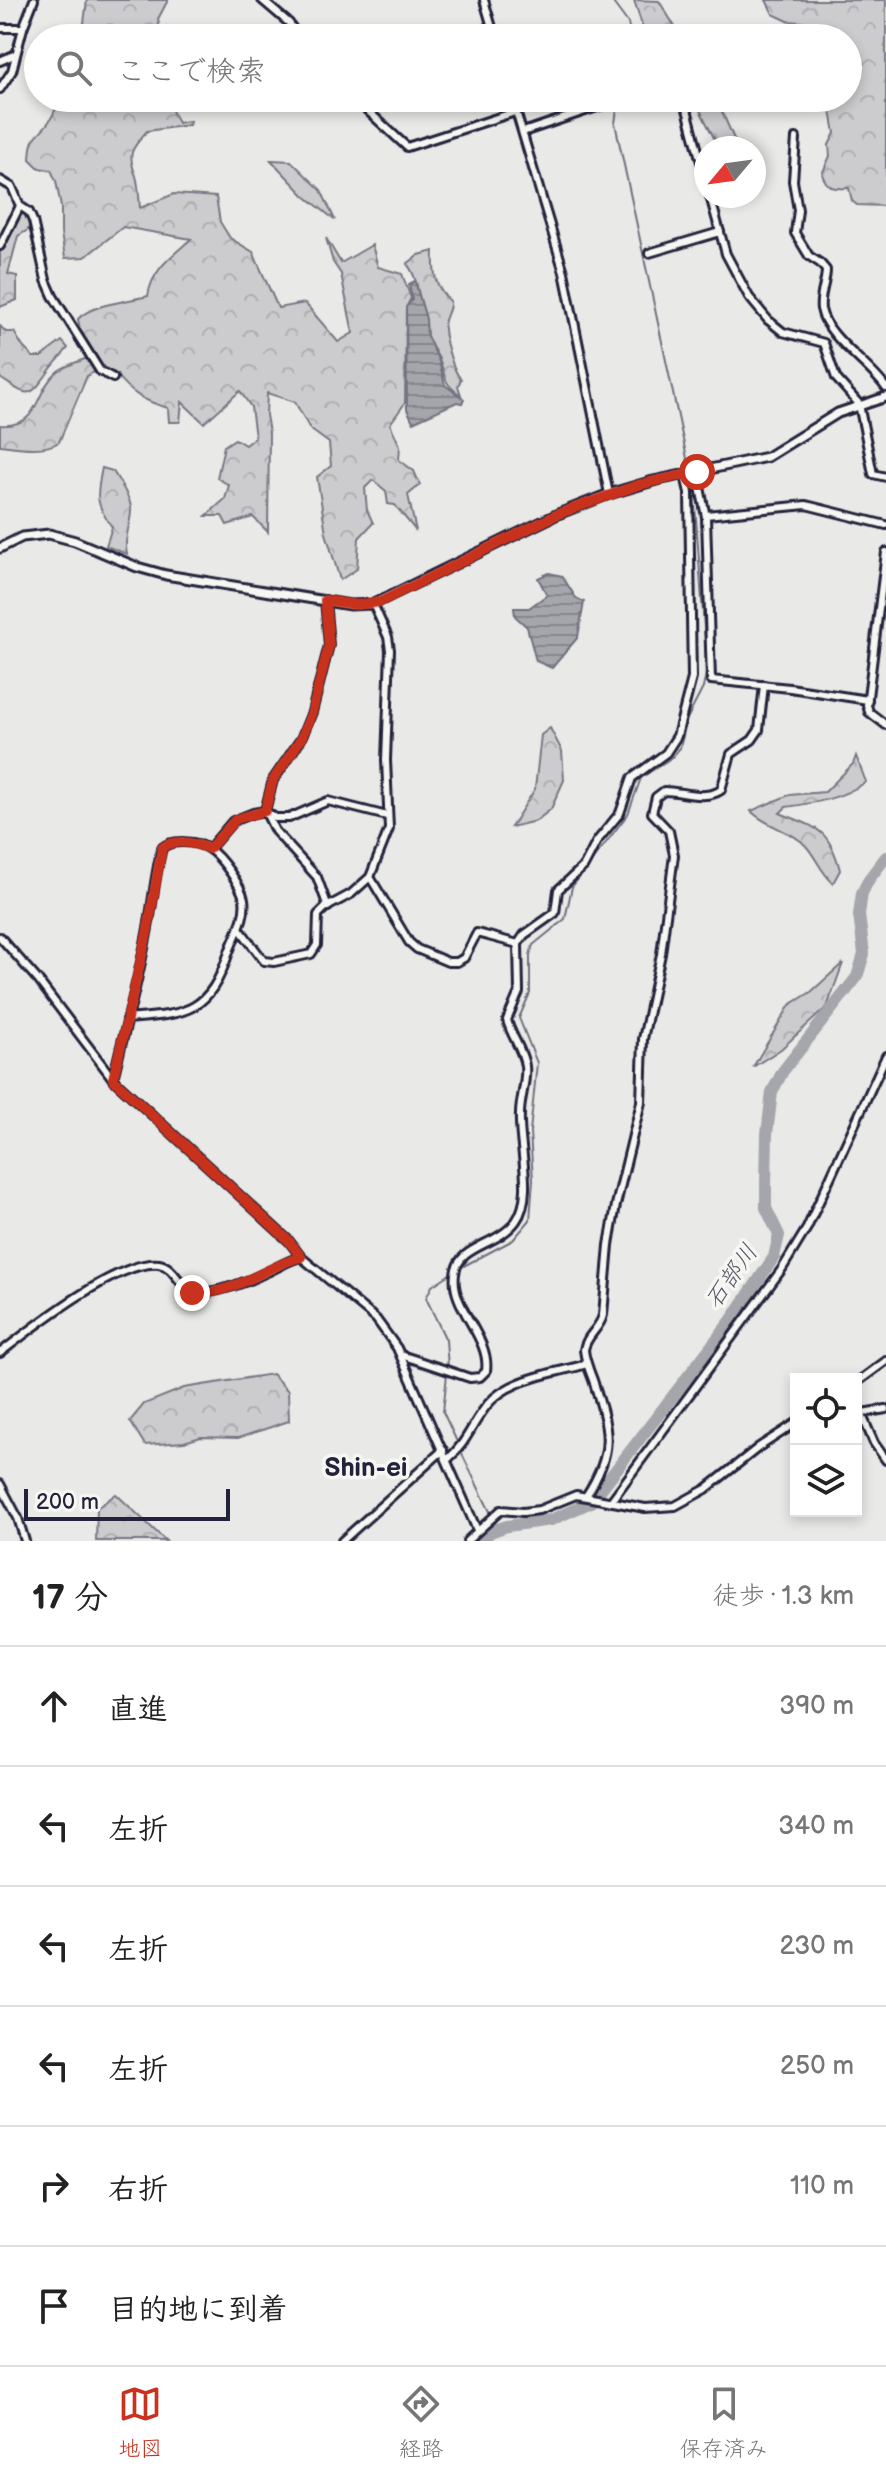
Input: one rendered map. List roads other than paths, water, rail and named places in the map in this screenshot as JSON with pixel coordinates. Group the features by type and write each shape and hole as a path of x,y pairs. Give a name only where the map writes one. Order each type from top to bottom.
{"street":[{"path":"25,24 34,0"},
{"path":"262,0 290,24"},
{"path":"484,0 491,24"},
{"path":"0,28 23,28 10,75 0,89"},
{"path":"0,61 16,54"},
{"path":"369,112 407,147 515,112 564,272 609,494"},
{"path":"523,132 582,112"},
{"path":"688,112 694,136"},
{"path":"796,138 793,181 798,210 795,228 809,256 826,270 821,311 833,332 873,370 886,388"},
{"path":"0,180 12,187 20,206 29,212 53,296 100,371 113,378"},
{"path":"0,246 20,206"},
{"path":"713,208 736,277 761,312 783,332 824,343 836,378 859,404 872,471 877,476 886,477"},
{"path":"649,253 720,232"},
{"path":"0,548 22,537 49,534 166,575 350,605 373,604 528,527 609,494 772,455 829,418 859,404 886,397"},
{"path":"697,472 706,515 710,678 713,682 764,685 868,700"},
{"path":"401,1355 470,1378 480,1377 486,1371 485,1355 454,1280 456,1265 463,1255 507,1231 525,1203 520,1115 525,1068 507,1020 519,992 518,944 524,935 555,913 558,890 584,866 597,841 620,813 632,778 666,753 677,736 692,678 689,504 685,475"},
{"path":"706,515 806,505 886,525"},
{"path":"886,552 868,700 868,710 886,725"},
{"path":"325,600 329,645 312,712 301,739 273,780 265,811 275,831 315,874 328,907"},
{"path":"239,928 264,961 307,956 316,949 317,919 321,911 351,894 370,877 389,829 390,650 388,637 373,604"},
{"path":"586,1496 605,1465 608,1444 605,1421 584,1344 602,1320 616,1205 641,1102 643,1039 661,954 674,855 669,831 654,817 652,808 656,797 664,791 704,796 721,790 731,754 752,740 759,730 764,685"},
{"path":"265,811 275,818 289,818 328,801 387,816"},
{"path":"209,849 236,819 265,811"},
{"path":"113,1079 127,1019 148,929 162,848 172,843 209,849 240,888 244,906 222,976 213,990 196,1005 175,1015 127,1019"},
{"path":"370,877 409,942 417,949 453,962 464,958 477,933 518,944"},
{"path":"0,937 38,980 113,1079 289,1241 301,1257 376,1319 401,1355 477,1530"},
{"path":"611,1501 782,1269 807,1228 886,1056"},
{"path":"0,1353 88,1289 129,1269 160,1264 168,1268 188,1290 202,1293 244,1282 301,1257"},
{"path":"862,1379 886,1361"},
{"path":"447,1460 462,1447 494,1399 521,1384 587,1364"},
{"path":"862,1413 886,1409"},
{"path":"862,1420 886,1460"},
{"path":"467,1541 501,1510 539,1510 572,1496 653,1508 683,1503 790,1427"},
{"path":"342,1541 443,1450"},
{"path":"1,1487 18,1518 25,1541"}],"waterway":[{"path":"611,0 628,24"},
{"path":"458,1269 513,1240 530,1220 533,1180 530,1132 537,1063 519,1018 530,993 533,945 565,919 572,887 628,814 641,778 671,758 680,748 687,719 703,688 707,669 694,491 615,123 617,112"},
{"name":"石部川","path":"483,1541 490,1532 507,1526 551,1520 591,1502 730,1322 774,1257 779,1235 766,1208 767,1134 772,1092 783,1071 857,977 864,954 859,915 862,893 886,857"},
{"path":"448,1368 446,1340 426,1298 432,1286 453,1272"},
{"path":"447,1374 443,1412 458,1444"},
{"path":"460,1450 499,1530"}],"district":[{"name":"Shin-ei","path":"366,1467"}]}
